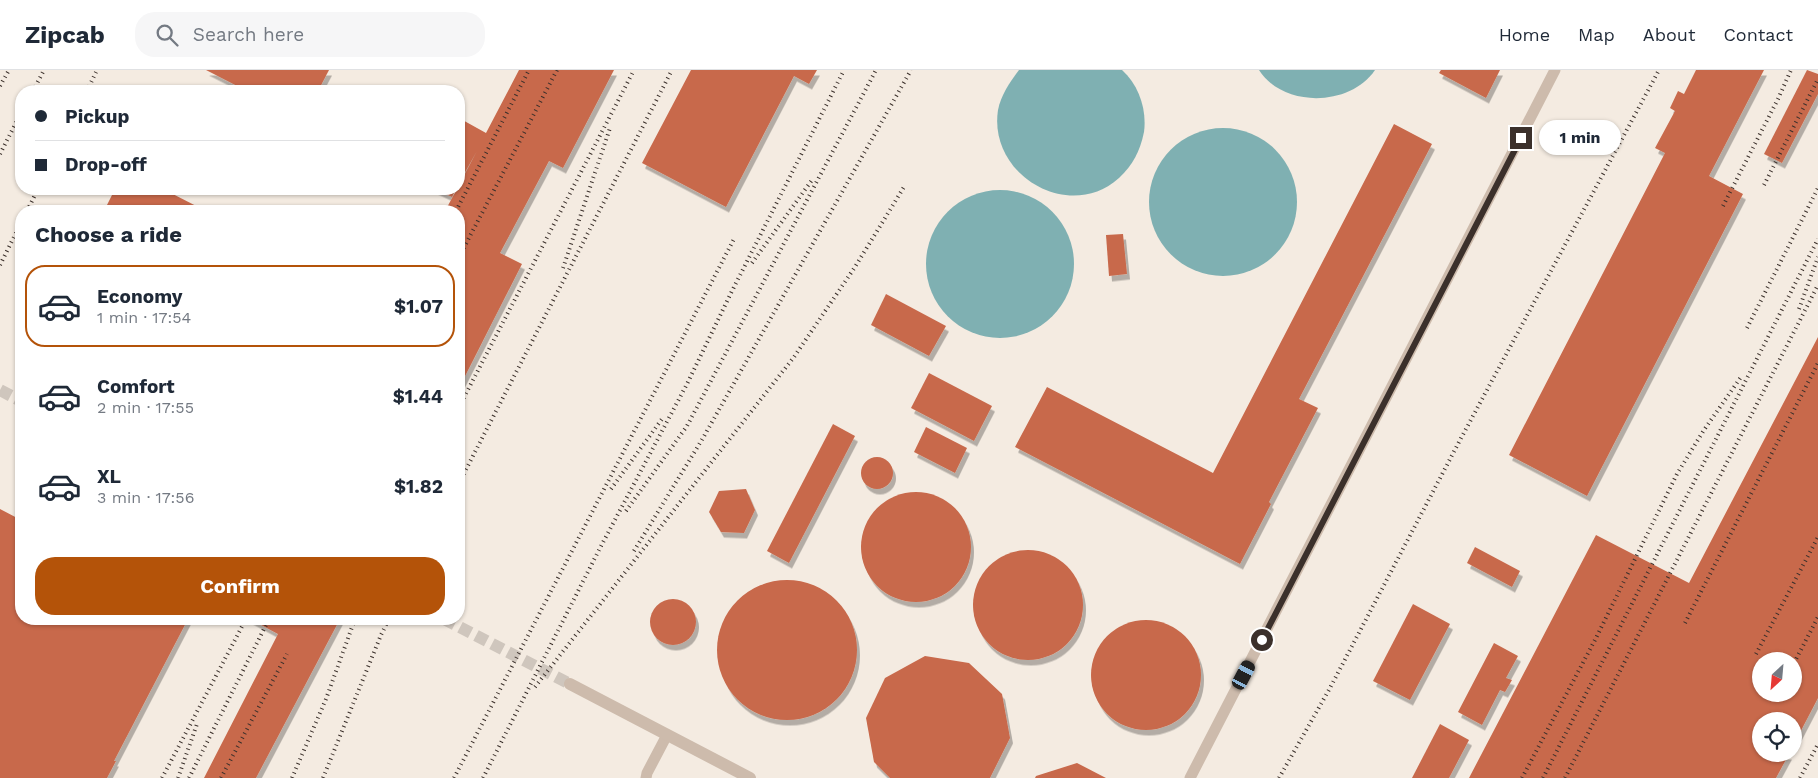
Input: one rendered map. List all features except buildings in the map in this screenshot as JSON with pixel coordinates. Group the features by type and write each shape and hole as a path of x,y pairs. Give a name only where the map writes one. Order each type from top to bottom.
{"street":[{"path":"570,684 750,778"}],"lane":[{"path":"1190,778 1555,70"},
{"path":"646,778 646,774 667,735"}],"water":[{"path":"1019,70 1122,70 1128,76 1140,98 1145,124 1135,157 1119,178 1099,191 1078,196 1056,193 1036,185 1019,172 1006,154 998,133 998,110 1009,84"},
{"path":"1259,70 1375,70 1364,82 1350,91 1334,96 1317,98 1300,96 1284,91 1270,82"},
{"path":"1223,128 1251,134 1275,150 1291,174 1297,202 1291,230 1275,254 1251,270 1223,276 1195,270 1171,254 1155,230 1149,202 1155,174 1171,150 1195,134"},
{"path":"1000,190 1028,196 1052,212 1068,236 1074,264 1068,292 1052,316 1028,332 1000,338 972,332 948,316 932,292 926,264 932,236 948,212 972,196"}],"tunnel":[{"path":"0,390 15,398"},
{"path":"456,625 570,684"}],"railway":[{"path":"0,86 9,70"},
{"path":"36,85 44,70"},
{"path":"90,85 97,70"},
{"path":"465,194 529,70"},
{"path":"465,246 557,70"},
{"path":"465,395 634,70"},
{"path":"465,471 672,70"},
{"path":"483,778 600,548 687,384 844,70"},
{"path":"626,511 687,426 876,70"},
{"path":"634,551 703,438 911,70"},
{"path":"1279,778 1330,688 1459,442 1659,70"},
{"path":"1723,206 1791,70"},
{"path":"1764,185 1818,79"},
{"path":"0,154 15,125"},
{"path":"563,268 610,128"},
{"path":"752,263 812,180"},
{"path":"535,687 794,357 855,267 904,187"},
{"path":"1747,328 1818,188"},
{"path":"30,205 35,195"},
{"path":"459,205 464,195"},
{"path":"0,265 15,235"},
{"path":"454,778 735,237"},
{"path":"1543,778 1818,239"},
{"path":"1799,309 1818,257"},
{"path":"1565,778 1818,285"},
{"path":"1685,623 1818,363"},
{"path":"1522,778 1596,638 1677,474 1704,430 1741,377"},
{"path":"611,489 662,419"},
{"path":"1757,652 1818,537"},
{"path":"1800,652 1818,617"},
{"path":"162,778 243,625"},
{"path":"189,778 266,625"},
{"path":"292,778 326,699 353,625"},
{"path":"323,778 386,625"},
{"path":"221,778 287,654"},
{"path":"178,778 197,724"},
{"path":"1800,778 1818,744"}],"route":[{"path":"1262,640 1521,138"}]}
